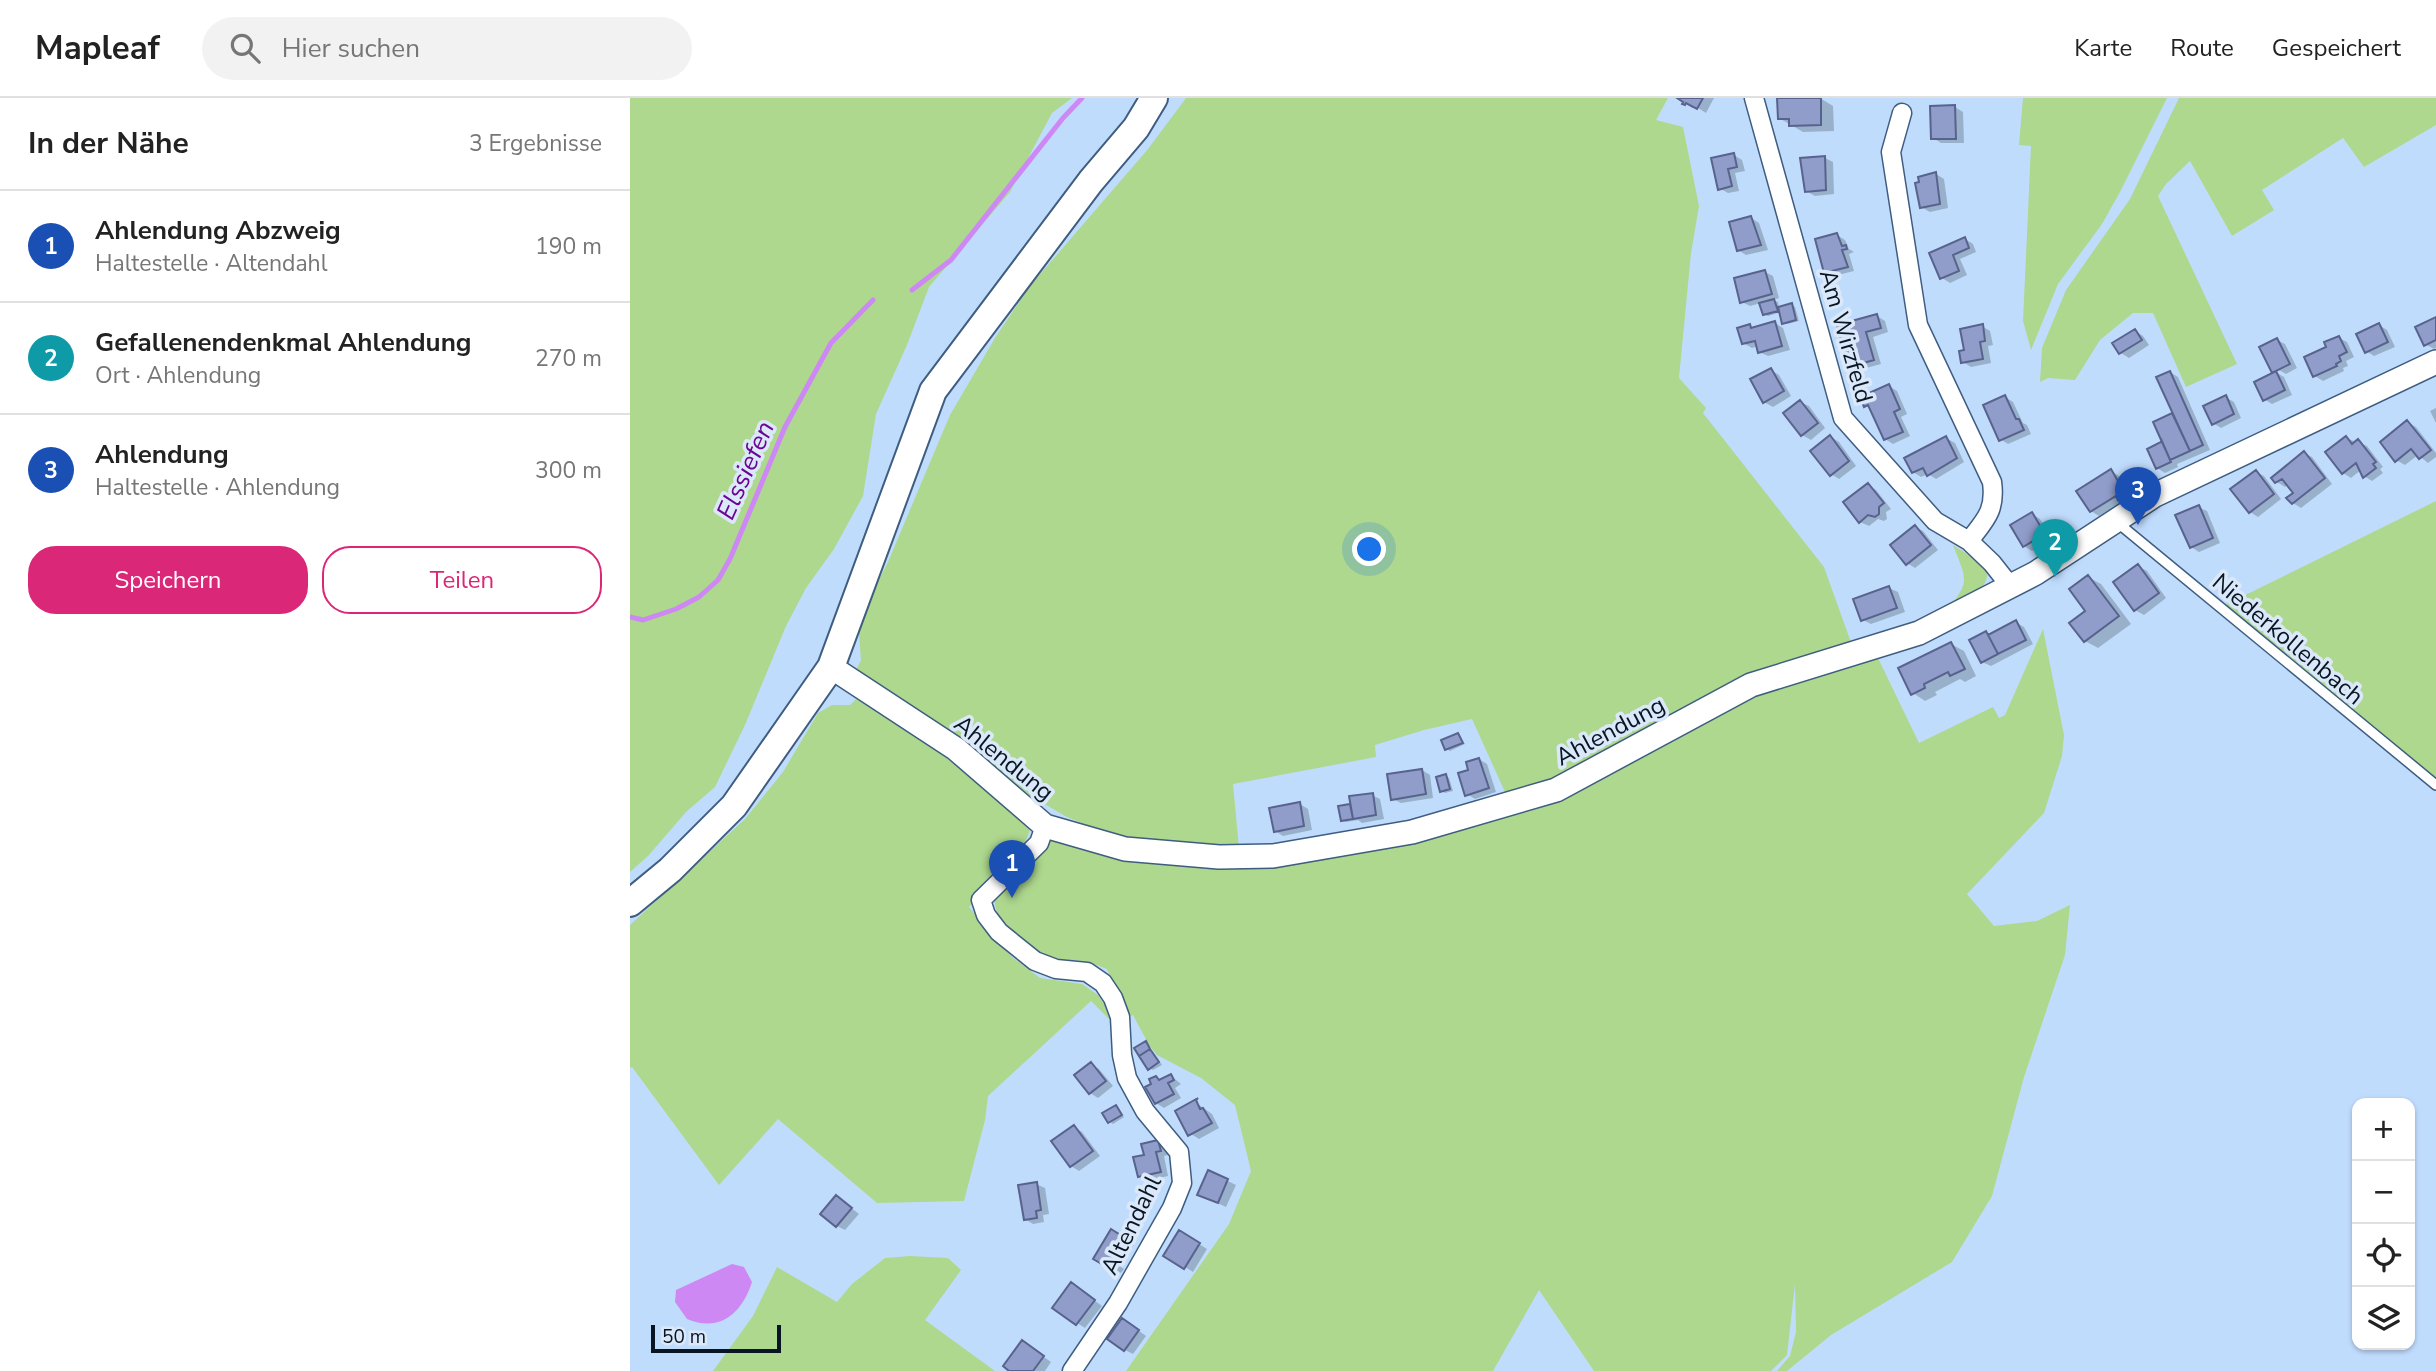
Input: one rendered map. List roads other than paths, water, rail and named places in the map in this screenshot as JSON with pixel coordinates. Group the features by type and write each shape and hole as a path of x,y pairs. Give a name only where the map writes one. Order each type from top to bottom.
{"main road":[{"path":"630,903 670,870 734,806 831,667 933,391 1091,181 1136,128 1154,98"}],"street":[{"name":"Am Wirzfeld","path":"1754,98 1843,418 1935,521 1969,541 1992,563 2011,587"},
{"path":"1902,113 1891,152 1919,325 1992,482 1994,498 1991,512 1969,541"},
{"name":"Ahlendung","path":"831,667 956,749 1045,826 1125,849 1219,857 1273,856 1412,832 1556,790 1751,685 1919,633 2011,587 2155,495 2436,362"},
{"name":"Altendahl","path":"1045,826 1039,843 981,900 986,915 999,932 1035,961 1056,969 1087,972 1103,983 1113,998 1119,1017 1127,1078 1145,1111 1179,1152 1182,1171 1180,1190 1152,1246 1072,1371"}],"lane":[{"name":"Niederkollenbach","path":"2116,522 2436,785"}],"waterway":[{"name":"Elssiefen","path":"912,290 951,260 1063,118 1082,98"},
{"name":"Elssiefen","path":"630,617 643,620 676,609 699,597 718,580 730,559 785,427 831,343 873,300"}],"place":[{"name":"Ahlendung","path":"2138,525"},
{"name":"Gefallenendenkmal Ahlendung","path":"2055,577"},
{"name":"Ahlendung Abzweig","path":"1012,898"}]}
